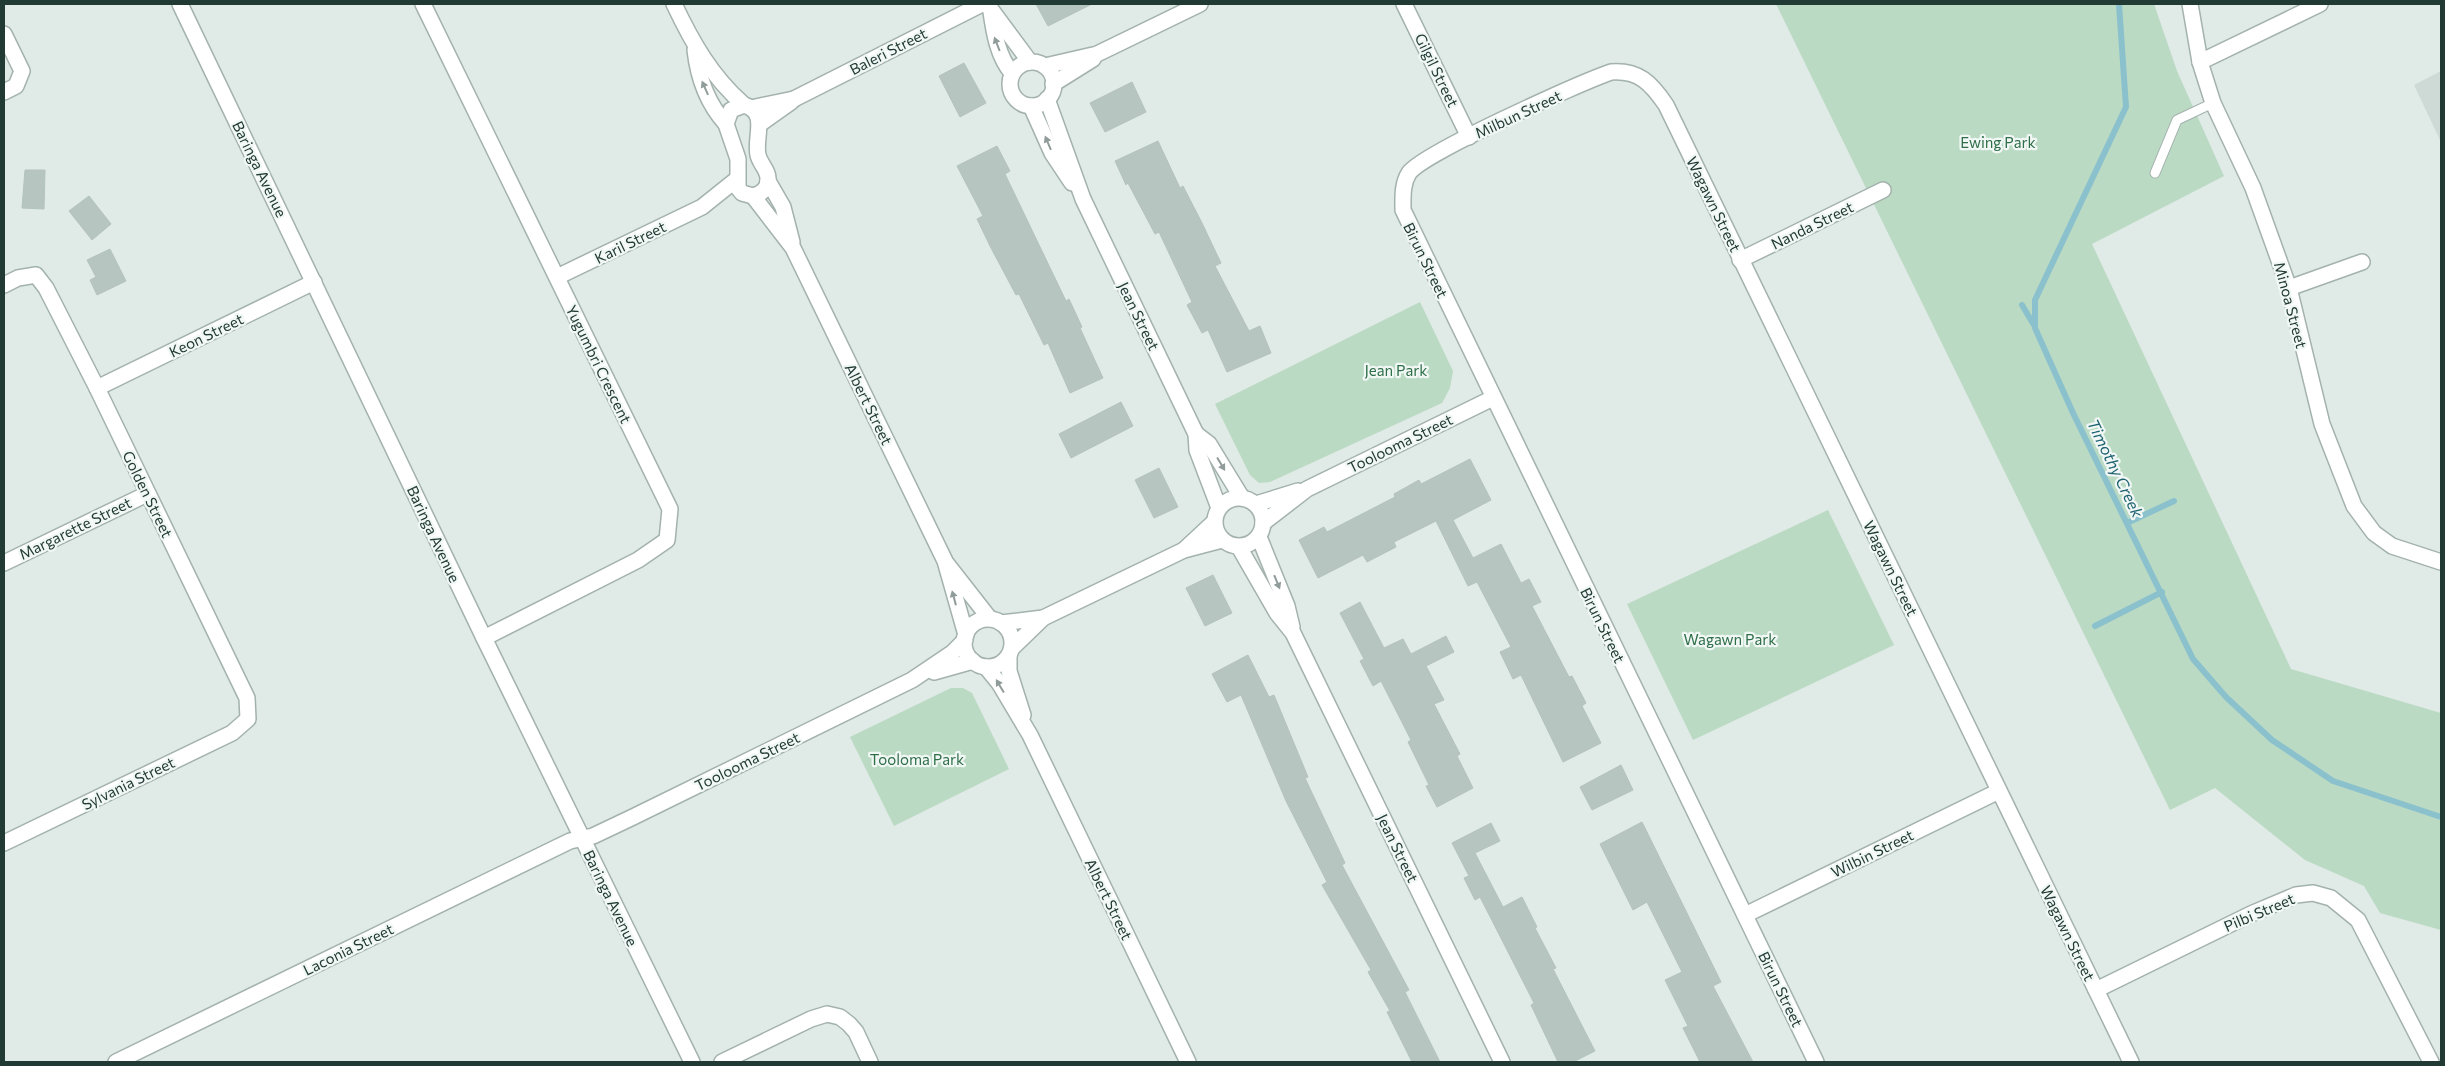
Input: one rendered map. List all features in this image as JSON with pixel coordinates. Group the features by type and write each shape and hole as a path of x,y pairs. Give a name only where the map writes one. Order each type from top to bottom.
{"street":[{"name":"Baringa Avenue","path":"180,4 484,638 692,1062"},
{"name":"Yugumbri Crescent","path":"423,4 670,508 667,540 638,560 484,638"},
{"path":"674,4 695,48 730,93 758,116 760,124"},
{"path":"1053,84 1095,56 1200,4"},
{"name":"Gilgil Street","path":"1404,4 1469,137"},
{"name":"Minoa Street","path":"2190,4 2200,62 2213,103 2253,188 2290,288 2322,424 2354,506 2374,533 2392,546 2441,562"},
{"path":"2200,62 2320,4"},
{"path":"987,6 1038,64 1052,77 1053,84 1048,99 1043,103 1031,106 1019,102 1011,92 1010,79 1012,73 1023,63 1038,64 1090,54 1095,56"},
{"path":"987,6 994,35 1006,66 1012,73"},
{"name":"Baleri Street","path":"760,124 793,99 987,6"},
{"path":"4,34 22,71 16,86 4,92"},
{"path":"695,48 698,73 715,112 726,124 738,159 744,190 763,191 768,181"},
{"name":"Milbun Street","path":"1404,184 1410,172 1421,162 1469,137 1610,72 1633,73 1644,79"},
{"name":"Wagawn Street","path":"1644,79 1666,105 2131,1062"},
{"name":"Baleri Street","path":"747,107 793,99"},
{"name":"Jean Street","path":"1048,99 1083,199 1196,434 1197,450 1217,515 1215,529 1222,540"},
{"name":"Jean Street","path":"1031,106 1052,153 1083,199"},
{"path":"726,124 731,110 747,107"},
{"name":"Albert Street","path":"760,124 757,148 768,181 783,207 793,248 945,561 965,638 967,654 999,682 1030,736 1188,1062"},
{"name":"Birun Street","path":"1404,184 1403,210 1409,227 1816,1062"},
{"name":"Karil Street","path":"557,277 702,207 710,207 744,190"},
{"name":"Albert Street","path":"744,190 793,248"},
{"name":"Nanda Street","path":"1740,260 1883,190"},
{"path":"2290,288 2362,262"},
{"name":"Golden Street","path":"4,285 18,278 36,275 46,288 97,388 247,698 248,718"},
{"name":"Keon Street","path":"97,388 314,282"},
{"name":"Toolooma Street","path":"1249,501 1307,489 1493,398"},
{"name":"Jean Street","path":"1196,434 1209,444 1249,501 1263,516 1261,530 1287,606 1293,633"},
{"name":"Toolooma Street","path":"1261,530 1307,489"},
{"name":"Margarette Street","path":"4,562 147,494"},
{"path":"1184,550 1229,500 1249,501"},
{"path":"979,664 996,666 1043,618 1184,550 1222,540 1239,547 1253,542 1261,530"},
{"name":"Jean Street","path":"1239,547 1277,612 1293,633 1502,1062"},
{"name":"Albert Street","path":"945,561 996,621 1011,634 1009,671 1030,736"},
{"path":"965,638 975,623 1043,618"},
{"name":"Toolooma Street","path":"581,838 593,836 633,817 912,680 952,654 965,638"},
{"name":"Toolooma Street","path":"912,680 979,664"},
{"name":"Sylvania Street","path":"4,843 232,733 248,718"},
{"name":"Wilbin Street","path":"1745,914 1999,791"},
{"name":"Laconia Street","path":"116,1062 570,841 581,838"},
{"name":"Pilbi Street","path":"2096,990 2251,914 2296,895 2313,893 2331,898 2358,920 2430,1062"},
{"path":"722,1062 811,1019 827,1014 840,1017 856,1032 870,1062"}],"lane":[{"path":"2155,173 2177,120 2213,103"}],"shaded area":[{"path":"2441,71 2441,142 2414,85"}],"green space":[{"name":"Ewing Park","path":"1776,4 2154,4 2177,71 2224,176 2092,244 2291,669 2441,713 2441,930 2380,913 2364,886 2305,860 2215,788 2170,810"},
{"name":"Jean Park","path":"1420,302 1453,371 1450,388 1442,403 1270,482 1259,483 1250,475 1215,404"},
{"name":"Wagawn Park","path":"1828,510 1894,645 1693,740 1627,604"},
{"name":"Tooloma Park","path":"951,688 963,688 972,693 1009,769 894,826 850,737"}],"building":[{"path":"1036,4 1092,4 1048,26"},
{"path":"964,63 986,103 960,117 939,76"},
{"path":"1132,82 1146,112 1105,132 1090,103"},
{"path":"1158,141 1180,188 1183,186 1202,223 1221,263 1215,266 1249,331 1260,326 1271,353 1227,372 1208,330 1202,333 1187,305 1192,302 1159,232 1155,234 1128,183 1126,185 1115,161"},
{"path":"997,146 1010,171 1005,174 1066,301 1069,299 1103,378 1070,393 1048,343 1044,345 1019,294 1016,295 991,248 977,219 983,216 957,166"},
{"path":"25,170 45,170 44,209 22,208"},
{"path":"89,196 111,224 92,240 69,211"},
{"path":"110,249 126,281 97,295 90,280 96,277 87,260"},
{"path":"1121,402 1133,426 1071,458 1059,434"},
{"path":"1470,459 1491,500 1453,520 1473,558 1501,544 1521,583 1529,579 1541,602 1532,606 1569,677 1572,676 1586,703 1582,706 1601,743 1563,762 1521,675 1513,679 1500,652 1511,647 1477,582 1468,586 1436,521 1394,542 1396,547 1367,562 1363,555 1318,578 1299,540 1324,527 1327,532 1395,497 1394,494 1419,480 1421,484"},
{"path":"1159,468 1178,507 1154,518 1135,480"},
{"path":"1213,575 1232,613 1205,626 1186,588"},
{"path":"1360,602 1384,648 1403,639 1411,654 1446,636 1454,652 1426,666 1444,700 1434,704 1460,754 1457,756 1473,788 1437,807 1426,786 1429,785 1408,742 1411,740 1381,681 1373,686 1360,661 1364,659 1340,613"},
{"path":"1248,655 1269,697 1274,695 1308,777 1305,778 1345,863 1342,865 1409,990 1405,992 1440,1062 1412,1062 1387,1012 1390,1011 1368,972 1371,970 1322,885 1327,882 1286,801 1241,695 1227,702 1212,674"},
{"path":"1621,765 1633,790 1592,810 1580,787"},
{"path":"1642,822 1721,982 1713,986 1753,1062 1700,1062 1683,1028 1688,1026 1665,980 1682,972 1647,902 1633,910 1600,844"},
{"path":"1491,823 1500,841 1475,853 1503,907 1522,897 1537,927 1535,928 1556,968 1553,969 1595,1051 1573,1062 1558,1062 1531,1005 1534,1003 1480,897 1475,900 1464,878 1469,876 1452,843"}],"waterway":[{"name":"Timothy Creek","path":"2119,4 2126,107 2035,300 2035,328 2073,413 2193,659 2226,697 2272,740 2333,781 2441,817"},
{"path":"2022,305 2034,325"},
{"path":"2127,523 2174,501"},
{"path":"2095,626 2162,592"}]}
